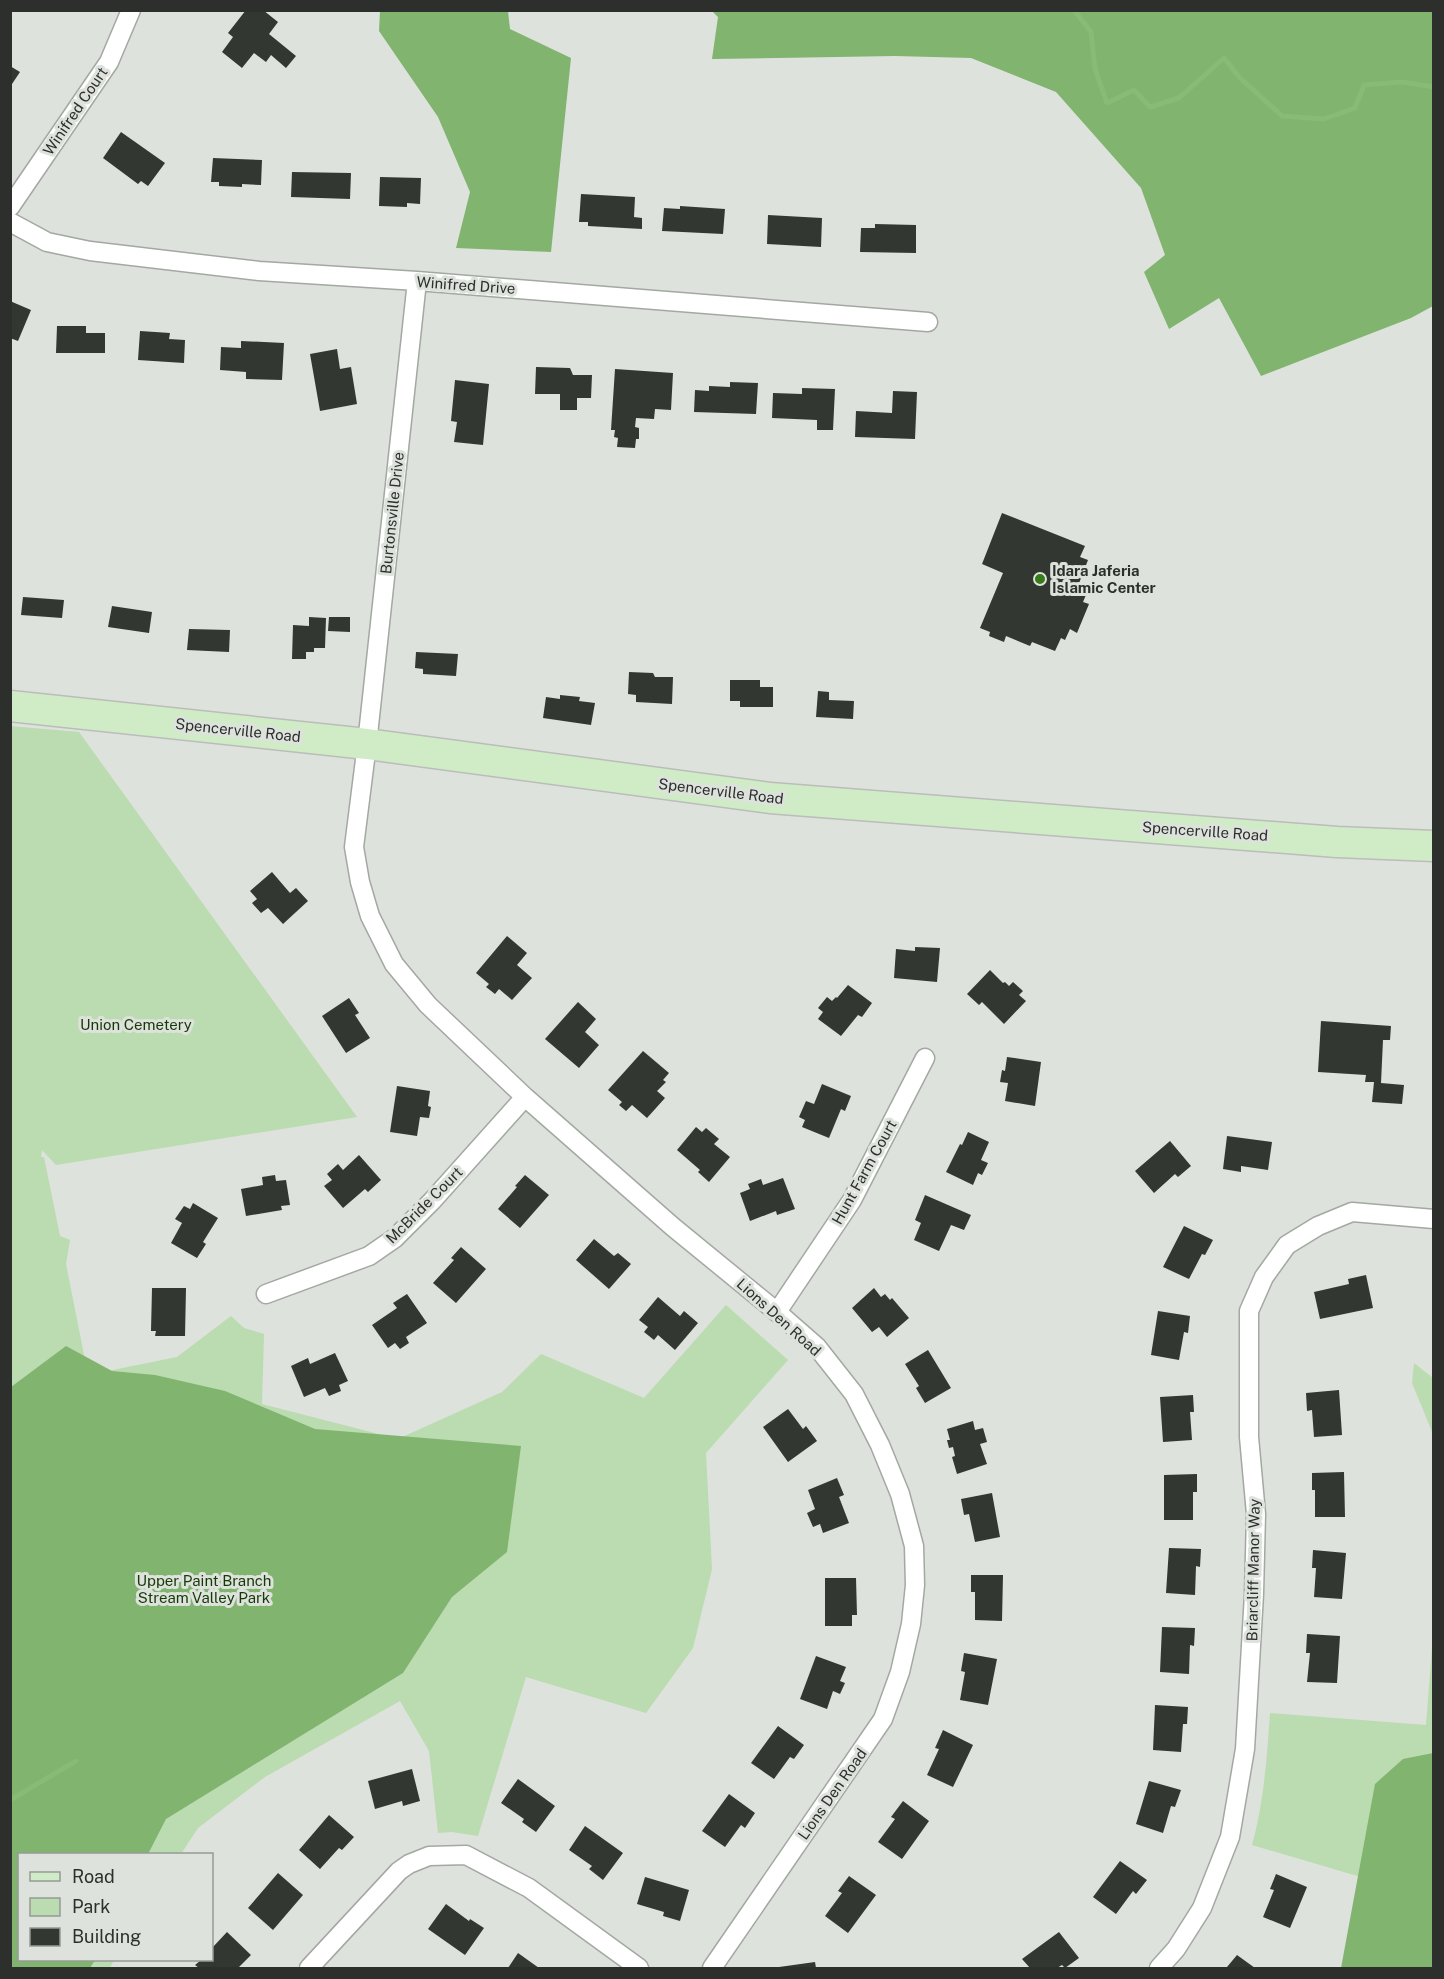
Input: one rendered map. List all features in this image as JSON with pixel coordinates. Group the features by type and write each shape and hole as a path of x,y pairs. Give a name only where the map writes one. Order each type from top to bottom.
{"main road":[{"name":"Spencerville Road","path":"10,706 367,744 770,798 1337,842 1434,846"}],"street":[{"name":"Winifred Court","path":"10,207 109,62 131,10"},
{"name":"Winifred Drive","path":"10,222 47,242 90,251 259,271 417,281 928,322"},
{"name":"Burtonsville Drive","path":"367,744 417,281"},
{"name":"Lions Den Road","path":"367,744 354,847 360,882 370,916 394,964 428,1005 525,1097 673,1227 817,1347 854,1394 880,1445 900,1494 915,1546 915,1585 911,1624 900,1672 884,1719 712,1968"},
{"name":"Hunt Farm Court","path":"777,1312 852,1200 925,1058"},
{"name":"McBride Court","path":"266,1294 369,1256 395,1238 432,1201 525,1097"},
{"name":"Briarcliff Manor Way","path":"1159,1968 1176,1949 1202,1908 1230,1838 1245,1749 1256,1514 1249,1437 1249,1311 1264,1277 1287,1245 1318,1226 1352,1212 1434,1220"},
{"path":"309,1968 392,1879 409,1864 429,1856 466,1855 529,1888 639,1968"}],"green space":[{"path":"380,11 508,11 510,29 571,58 551,252 456,248 470,192 438,117 379,31"},
{"path":"712,11 1433,11 1433,306 1411,318 1261,376 1219,298 1169,329 1144,272 1165,255 1141,188 1056,92 971,58 895,56 712,59 718,17"},
{"name":"Upper Paint Branch Stream Valley Park","path":"10,726 79,732 357,1117 56,1165 42,1150 41,1157 44,1157 60,1236 70,1240 66,1264 88,1375 177,1357 231,1316 244,1328 264,1334 262,1404 398,1439 502,1392 541,1354 644,1398 726,1305 788,1360 706,1453 712,1569 693,1648 646,1713 526,1677 478,1836 452,1832 438,1833 429,1751 400,1701 265,1777 198,1828 182,1853 18,1853 18,1961 114,1961 110,1968 11,1968"},
{"path":"66,1346 112,1371 155,1375 225,1391 315,1429 521,1446 507,1552 452,1597 403,1673 166,1819 149,1853 18,1853 18,1961 94,1961 90,1968 11,1968 11,1387"},
{"path":"1414,1363 1433,1378 1433,1434 1412,1383"},
{"path":"1433,1635 1433,1968 1371,1880 1252,1845 1262,1796 1270,1713 1426,1725"},
{"path":"1433,1753 1433,1968 1341,1968 1375,1784 1403,1759"}],"building":[{"path":"246,10 263,10 278,22 269,34 296,56 286,68 271,55 266,62 254,53 242,68 222,52 233,37 228,33"},
{"path":"10,66 20,72 10,87"},
{"path":"121,132 165,163 148,186 141,181 138,184 103,158"},
{"path":"213,158 262,160 261,185 219,186 219,182 211,182"},
{"path":"292,172 351,173 350,199 291,197"},
{"path":"380,177 421,178 420,204 407,203 407,207 379,206"},
{"path":"581,194 635,197 634,217 642,218 642,229 588,226 588,222 579,222"},
{"path":"680,206 725,209 723,234 662,231 664,208 680,209"},
{"path":"768,215 822,218 821,247 767,244"},
{"path":"875,224 916,225 916,253 860,252 861,228 875,228"},
{"path":"10,301 31,310 18,341 10,338"},
{"path":"57,326 86,326 86,333 105,333 105,353 56,353"},
{"path":"140,331 170,333 169,339 185,340 184,363 138,360"},
{"path":"241,341 284,343 282,380 246,379 246,372 220,370 221,347 241,348"},
{"path":"337,349 340,369 351,367 357,404 320,411 310,354"},
{"path":"536,367 570,368 573,375 592,375 591,398 577,398 577,410 560,410 560,394 535,394"},
{"path":"615,369 673,373 671,410 655,409 654,419 636,418 635,427 639,428 639,439 636,439 635,448 617,447 618,438 614,437 615,430 611,430"},
{"path":"455,380 489,384 483,445 454,442 457,422 451,421"},
{"path":"730,382 758,383 756,414 694,412 695,390 709,391 709,386 730,387"},
{"path":"802,388 835,389 833,430 817,430 817,420 772,418 773,393 802,394"},
{"path":"893,391 917,392 915,439 855,437 856,411 892,413"},
{"name":"Idara Jaferia Islamic Center","path":"1002,513 1085,546 1080,557 1088,560 1078,586 1088,590 1083,602 1089,604 1077,633 1070,629 1065,640 1061,638 1055,651 1032,642 1030,646 1006,636 1004,642 989,636 990,632 980,628 1003,573 982,564"},
{"path":"23,597 64,600 62,618 21,615"},
{"path":"112,606 152,612 149,633 108,627"},
{"path":"309,617 326,618 325,648 314,648 314,652 306,652 306,659 292,659 293,625 309,626"},
{"path":"329,617 350,617 350,632 328,631"},
{"path":"189,629 230,630 229,652 187,650"},
{"path":"416,652 458,654 456,676 423,674 423,669 415,668"},
{"path":"629,672 653,673 655,677 673,677 672,704 636,702 636,695 628,694"},
{"path":"730,680 760,680 760,687 773,687 773,707 740,707 740,701 730,701"},
{"path":"818,691 829,692 829,700 854,701 853,719 816,717"},
{"path":"560,695 580,697 579,701 595,703 591,725 543,718 546,697 560,699"},
{"path":"272,872 290,893 296,888 308,901 283,924 268,908 261,913 252,903 257,899 250,891"},
{"path":"507,936 527,953 517,965 532,978 512,1000 499,989 495,994 486,987 489,984 476,973"},
{"path":"915,947 940,948 937,982 894,978 896,949 915,951"},
{"path":"990,970 1003,983 1009,986 1013,982 1023,991 1019,995 1026,1001 1004,1024 982,1002 979,1005 967,994"},
{"path":"848,985 872,1003 862,1017 858,1015 841,1036 818,1019 823,1012 818,1008 827,997 832,1001 837,998"},
{"path":"349,998 359,1013 355,1015 370,1038 346,1053 322,1016"},
{"path":"578,1002 596,1019 585,1032 599,1045 579,1068 545,1039"},
{"path":"1321,1021 1391,1026 1390,1040 1383,1040 1381,1083 1404,1085 1402,1104 1372,1102 1374,1082 1365,1082 1366,1075 1318,1072"},
{"path":"643,1051 669,1073 663,1080 666,1082 657,1091 665,1098 647,1118 632,1105 626,1111 619,1105 622,1102 608,1090"},
{"path":"1007,1057 1041,1062 1035,1106 1005,1101 1008,1083 1000,1082 1002,1070 1005,1071"},
{"path":"822,1084 851,1096 845,1111 841,1109 829,1138 802,1127 805,1120 799,1117 806,1101 814,1104"},
{"path":"397,1086 430,1091 429,1118 420,1117 417,1136 390,1132"},
{"path":"696,1127 702,1132 706,1128 719,1139 714,1144 730,1157 709,1182 698,1172 700,1170 677,1150"},
{"path":"968,1132 989,1142 981,1160 988,1163 982,1175 978,1173 973,1185 946,1172"},
{"path":"1227,1136 1272,1142 1268,1170 1241,1166 1241,1172 1223,1169"},
{"path":"1170,1141 1191,1166 1178,1177 1175,1174 1154,1193 1135,1171"},
{"path":"359,1155 381,1180 368,1192 365,1189 343,1208 324,1186 332,1180 327,1174 338,1164 343,1170"},
{"path":"275,1175 276,1181 286,1180 290,1205 281,1206 282,1210 246,1216 241,1189 263,1185 262,1177"},
{"path":"525,1175 549,1195 520,1228 498,1209"},
{"path":"783,1178 795,1209 777,1215 776,1211 750,1221 740,1193 750,1189 748,1184 761,1179 763,1185"},
{"path":"925,1195 971,1215 964,1230 951,1225 939,1251 914,1240 921,1223 915,1220"},
{"path":"193,1203 218,1218 203,1242 206,1244 197,1258 171,1243 182,1223 175,1219 184,1206 190,1209"},
{"path":"1184,1226 1213,1240 1205,1255 1202,1254 1189,1279 1163,1267"},
{"path":"594,1239 614,1256 618,1253 631,1264 609,1289 576,1260"},
{"path":"461,1247 486,1269 456,1303 433,1283 454,1260 451,1258"},
{"path":"1366,1275 1373,1308 1320,1319 1314,1292 1349,1284 1348,1279"},
{"path":"152,1288 186,1288 185,1336 155,1336 156,1331 151,1331"},
{"path":"874,1288 881,1297 885,1294 890,1300 892,1298 909,1318 887,1337 879,1327 872,1332 852,1308"},
{"path":"407,1294 427,1323 406,1337 409,1343 400,1349 395,1343 388,1348 372,1325 397,1308 393,1303"},
{"path":"658,1297 680,1316 684,1311 698,1323 675,1350 658,1335 654,1340 644,1332 648,1327 639,1320"},
{"path":"1158,1311 1190,1316 1188,1333 1184,1332 1179,1360 1151,1355"},
{"path":"928,1350 951,1388 925,1403 916,1388 919,1386 905,1364"},
{"path":"335,1353 348,1381 339,1385 341,1391 329,1396 325,1388 304,1397 291,1366 308,1358 310,1364"},
{"path":"1339,1390 1342,1435 1314,1437 1312,1410 1307,1411 1306,1393"},
{"path":"1193,1395 1194,1412 1190,1412 1192,1440 1163,1442 1160,1397"},
{"path":"788,1409 803,1429 806,1426 817,1441 788,1462 763,1427"},
{"path":"973,1421 975,1430 983,1428 987,1442 980,1444 987,1464 957,1474 952,1457 955,1456 953,1447 949,1448 947,1440 950,1440 947,1429"},
{"path":"1344,1472 1345,1517 1315,1517 1315,1490 1312,1490 1312,1473"},
{"path":"1197,1474 1197,1492 1193,1492 1193,1520 1164,1520 1164,1475"},
{"path":"837,1478 844,1495 839,1497 849,1523 823,1533 820,1524 813,1527 807,1513 815,1509 808,1490"},
{"path":"992,1493 1000,1537 975,1542 969,1514 964,1515 961,1499"},
{"path":"1169,1548 1201,1549 1200,1567 1196,1566 1195,1595 1166,1593"},
{"path":"1313,1550 1346,1553 1342,1599 1314,1597 1316,1568 1312,1568"},
{"path":"971,1575 1003,1575 1002,1621 975,1620 975,1592 971,1592"},
{"path":"825,1578 856,1578 857,1615 852,1615 852,1626 825,1626"},
{"path":"1162,1627 1195,1628 1194,1646 1190,1645 1189,1674 1160,1672"},
{"path":"1307,1634 1340,1636 1337,1683 1307,1682 1310,1653 1306,1653"},
{"path":"964,1653 997,1659 988,1705 960,1700 965,1672 961,1671"},
{"path":"816,1656 846,1667 840,1681 845,1683 840,1694 833,1691 827,1709 800,1699"},
{"path":"1155,1705 1188,1707 1187,1724 1183,1724 1181,1752 1153,1750"},
{"path":"778,1726 804,1745 794,1759 790,1757 774,1779 751,1763"},
{"path":"943,1730 973,1745 953,1787 927,1775 939,1749 935,1748"},
{"path":"412,1769 420,1801 403,1806 402,1801 375,1809 368,1781"},
{"path":"518,1779 555,1806 536,1832 522,1822 524,1819 501,1803"},
{"path":"1149,1781 1181,1790 1175,1807 1171,1806 1163,1833 1136,1824"},
{"path":"729,1794 755,1813 745,1828 741,1825 725,1847 702,1831"},
{"path":"903,1801 929,1821 902,1859 878,1842 895,1819 891,1817"},
{"path":"329,1815 354,1837 342,1850 339,1848 320,1869 299,1850"},
{"path":"585,1826 623,1853 603,1880 589,1869 592,1866 569,1850"},
{"path":"1120,1861 1147,1880 1136,1894 1133,1891 1116,1914 1093,1897"},
{"path":"278,1873 303,1895 273,1930 248,1908"},
{"path":"1276,1874 1307,1887 1290,1928 1263,1917 1274,1890 1270,1889"},
{"path":"849,1876 876,1895 848,1933 825,1916 842,1893 838,1891"},
{"path":"645,1877 689,1890 680,1921 663,1916 664,1912 637,1904"},
{"path":"446,1904 469,1921 470,1919 484,1928 465,1955 428,1929"},
{"path":"227,1932 251,1955 238,1968 199,1968 195,1965 200,1961 213,1961 213,1947"},
{"path":"1059,1932 1079,1958 1065,1968 1062,1965 1057,1968 1030,1968 1022,1959"},
{"path":"518,1953 539,1968 508,1968"},
{"path":"1237,1955 1255,1968 1227,1967"},
{"path":"815,1962 816,1968 779,1967"}],"waterway":[{"path":"1074,10 1091,32 1095,69 1107,103 1134,90 1150,107 1179,98 1224,58 1240,78 1282,116 1324,119 1355,108 1364,85 1402,82 1434,87"},
{"path":"10,1800 76,1761"}],"place":[{"name":"Idara Jaferia Islamic Center","path":"1040,579"}],"park label":[{"name":"Union Cemetery","path":"136,1024"}]}
